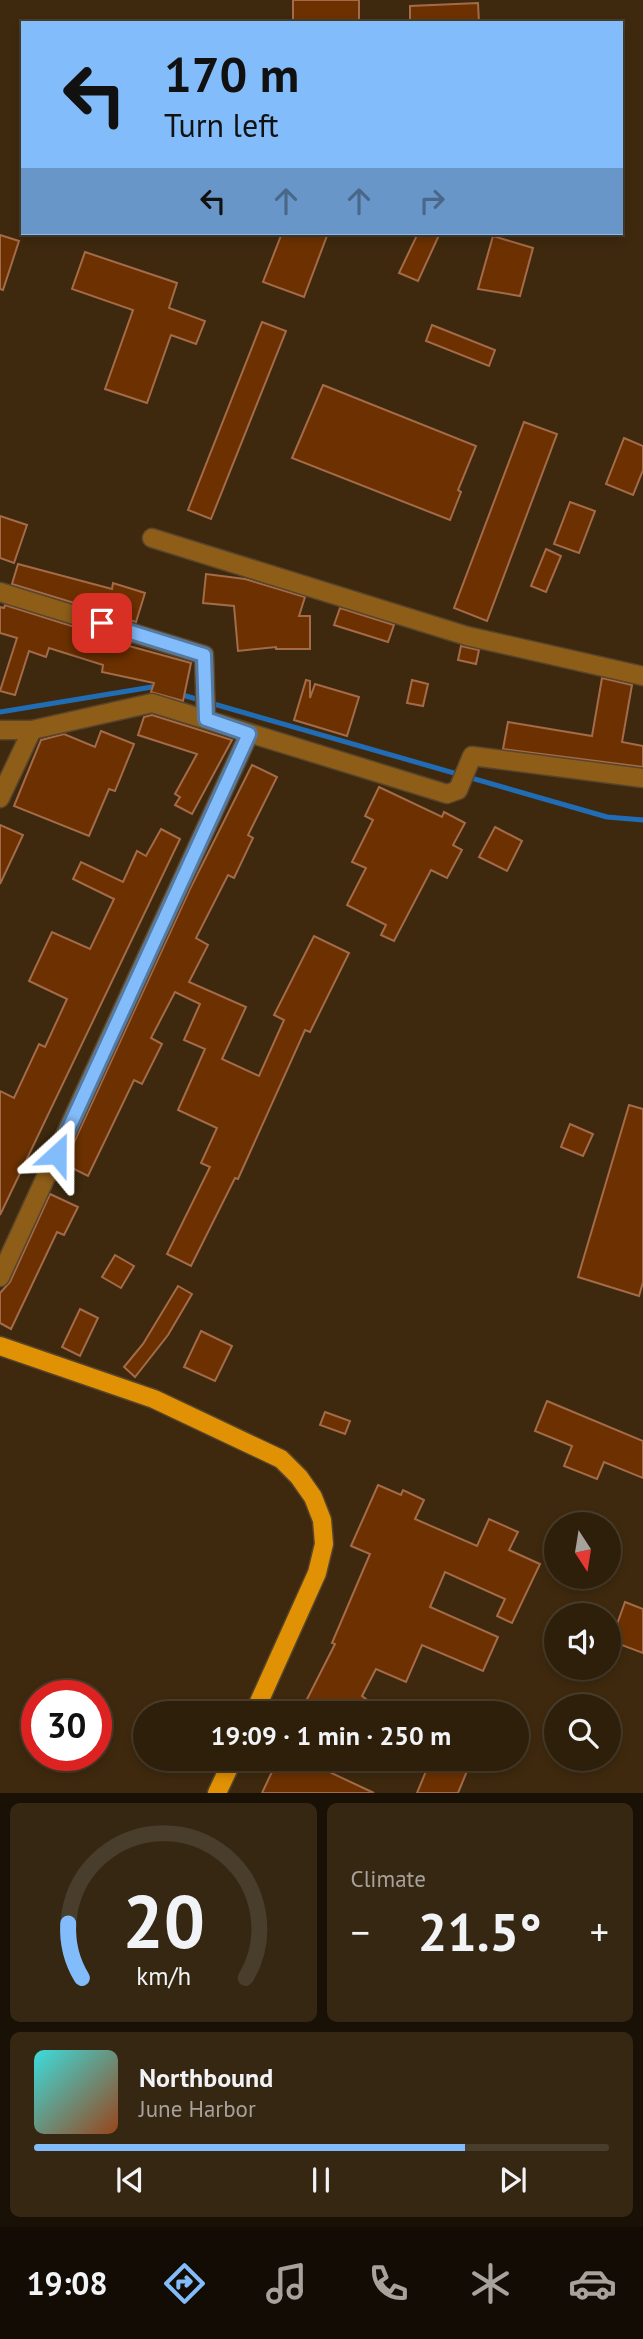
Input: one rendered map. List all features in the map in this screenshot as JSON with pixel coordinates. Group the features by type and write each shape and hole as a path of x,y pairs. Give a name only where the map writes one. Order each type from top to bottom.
{"main road":[{"path":"0,1346 154,1399 281,1459 299,1476 313,1497 322,1520 324,1544 317,1573 259,1701"},
{"path":"217,1793 227,1771"}],"street":[{"path":"152,538 467,636 643,676"},
{"path":"0,592 204,655 205,708"},
{"path":"0,730 32,730 152,703 205,708 249,734 447,794 458,790 472,756 643,778"},
{"path":"0,798 32,730"},
{"path":"0,1277 249,734"}],"building":[{"path":"293,0 359,0 359,21 293,21"},
{"path":"478,3 479,21 410,21 410,6"},
{"path":"0,235 19,241 3,290 0,289"},
{"path":"281,235 327,235 304,297 263,282"},
{"path":"417,235 439,235 418,281 399,273"},
{"path":"493,236 533,248 520,296 478,289"},
{"path":"85,252 177,283 169,308 205,321 196,344 171,335 147,403 105,389 133,310 72,289"},
{"path":"262,322 286,331 211,519 188,510"},
{"path":"432,325 495,350 489,366 426,341"},
{"path":"323,385 476,446 458,490 461,492 450,520 292,458"},
{"path":"524,422 557,434 487,621 454,608"},
{"path":"624,438 643,446 643,470 633,495 606,484"},
{"path":"570,502 595,511 579,553 554,544"},
{"path":"0,516 27,525 14,563 0,558"},
{"path":"546,549 561,556 546,592 531,586"},
{"path":"18,564 112,589 113,583 145,593 136,622 12,584"},
{"path":"206,574 245,579 305,597 299,616 310,616 310,649 276,647 238,651 234,606 203,603"},
{"path":"5,605 129,646 191,663 183,701 151,692 154,683 102,672 103,665 49,648 46,657 29,651 15,695 0,691 17,638 0,633 0,607 4,608"},
{"path":"340,608 394,625 388,642 334,625"},
{"path":"461,646 479,650 476,664 458,660"},
{"path":"602,678 632,685 622,742 643,746 643,767 503,749 508,722 592,736"},
{"path":"306,680 310,681 310,698 315,684 359,697 347,736 294,720"},
{"path":"412,680 428,684 423,706 407,703"},
{"path":"152,715 232,740 192,814 175,805 180,797 175,794 197,754 138,735 144,717"},
{"path":"101,731 134,744 115,791 109,789 89,836 14,806 41,740 64,734 95,747"},
{"path":"252,765 277,777 248,835 253,838 234,878 228,875 196,938 208,945 189,982 246,1007 222,1059 259,1076 284,1020 274,1015 314,936 349,953 310,1032 305,1030 238,1179 235,1178 191,1266 167,1254 210,1167 201,1163 217,1128 178,1110 205,1049 184,1040 200,1004 175,992 151,1038 162,1044 142,1084 134,1080 88,1176 64,1164 190,889"},
{"path":"379,787 442,817 444,812 465,823 453,845 462,850 447,878 431,870 394,941 381,935 386,925 347,905 366,868 352,862 373,820 365,816"},
{"path":"0,825 23,835 0,884"},
{"path":"495,827 522,841 507,871 479,857"},
{"path":"161,829 180,839 0,1215 0,1091 14,1098 39,1044 45,1047 67,999 29,981 52,932 90,949 114,899 73,879 81,862 123,882 137,851 146,856"},
{"path":"629,1105 643,1109 643,1282 639,1296 578,1277"},
{"path":"570,1124 593,1134 583,1156 561,1147"},
{"path":"50,1194 78,1207 64,1235 57,1232 11,1329 0,1323 0,1293 10,1282"},
{"path":"115,1255 134,1266 121,1288 102,1277"},
{"path":"178,1286 192,1294 168,1335 135,1377 124,1367 143,1344"},
{"path":"80,1309 98,1318 80,1356 62,1347"},
{"path":"201,1331 232,1346 215,1381 184,1367"},
{"path":"547,1401 643,1441 643,1478 604,1462 597,1479 564,1466 572,1446 535,1431"},
{"path":"325,1412 350,1421 345,1434 320,1425"},
{"path":"378,1485 401,1495 403,1490 424,1500 415,1519 477,1546 489,1519 518,1532 509,1550 540,1564 512,1623 497,1616 505,1599 445,1572 430,1607 498,1637 483,1671 422,1645 406,1682 376,1669 362,1696 365,1701 306,1701 335,1644 332,1643 370,1554 351,1546"},
{"path":"625,1602 643,1609 643,1653 621,1645 621,1613"},
{"path":"272,1771 327,1771 374,1793 262,1793"},
{"path":"426,1771 467,1771 458,1793 417,1793"}],"waterway":[{"path":"0,712 152,687 159,689"},
{"path":"179,694 607,817 643,820"}],"route":[{"path":"57,1154 249,734 206,719 204,655 102,623"}]}
